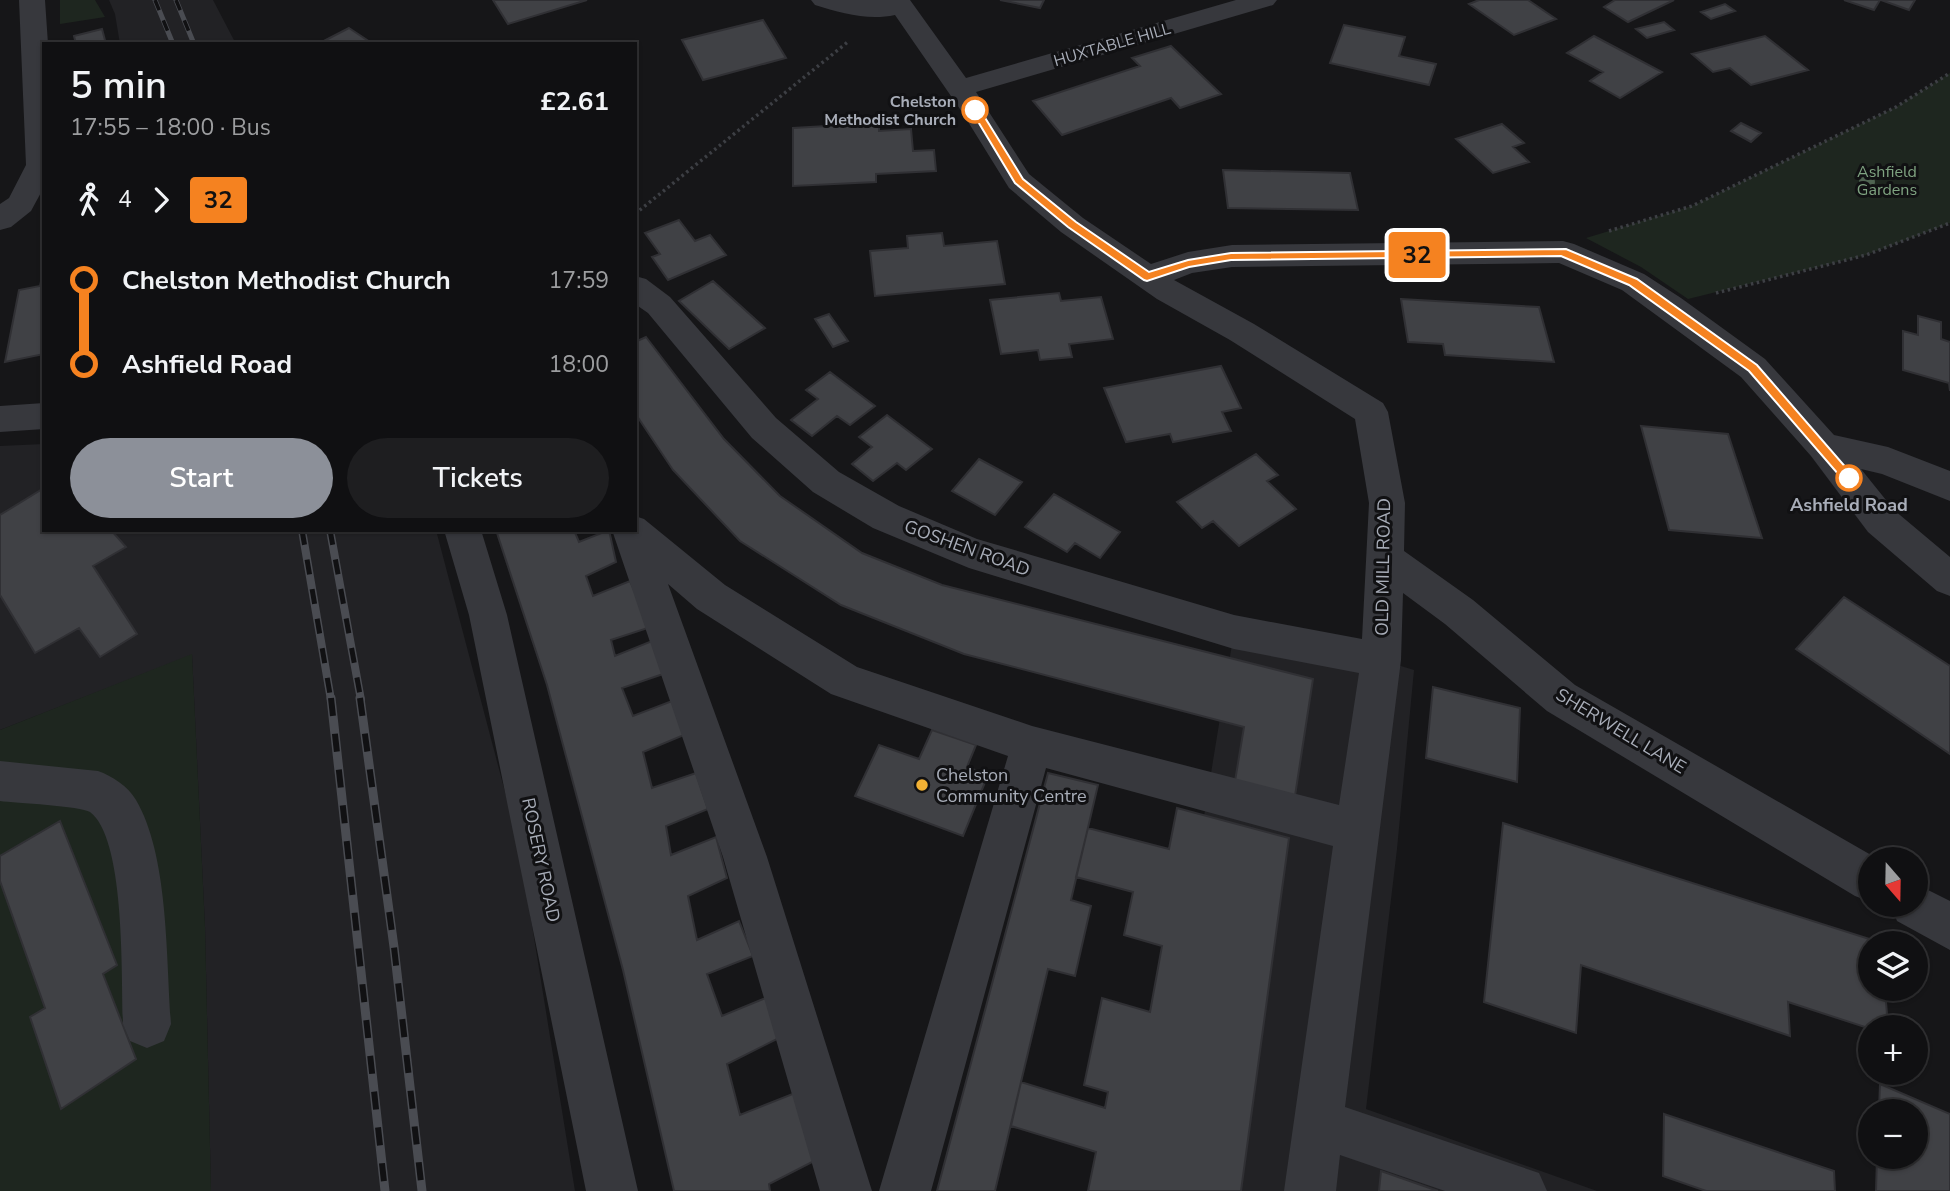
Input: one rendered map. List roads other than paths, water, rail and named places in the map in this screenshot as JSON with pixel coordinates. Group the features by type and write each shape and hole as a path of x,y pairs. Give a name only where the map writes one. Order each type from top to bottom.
{"street":[{"path":"0,220 20,204 41,165 32,0"},
{"path":"824,0 850,8 895,5"},
{"name":"HUXTABLE HILL","path":"960,88 1264,0"},
{"name":"OLD MILL ROAD","path":"895,5 960,88 1019,181 1072,225 1147,277 1371,412 1387,503 1387,560 1381,660 1310,1191"},
{"path":"1147,277 1188,263 1231,256 1563,252 1633,282 1753,368 1823,446 1881,521 1950,580"},
{"name":"GOSHEN ROAD","path":"637,288 659,305 764,428 826,482 886,517 969,552 1222,628 1381,660"},
{"path":"0,419 42,416"},
{"path":"1823,446 1888,461 1950,485"},
{"name":"ROSERY ROAD","path":"463,532 488,615 612,1191"},
{"path":"632,532 745,857 846,1191"},
{"path":"633,532 711,597 845,681 1032,745 1357,831"},
{"name":"SHERWELL LANE","path":"1387,560 1458,612 1561,698 1858,872"},
{"path":"905,1191 1032,745"},
{"path":"0,781 98,791 120,813 138,867 147,1024"},
{"path":"1928,914 1950,927"},
{"path":"1318,1123 1521,1191"}],"railway":[{"path":"155,0 172,42"},
{"path":"176,0 193,42"},
{"path":"302,532 331,700"},
{"path":"330,532 361,700"},
{"path":"331,698 385,1191"},
{"path":"360,698 394,947 422,1191"}],"place":[{"name":"Chelston Methodist Church","path":"975,110"},
{"name":"Ashfield Road","path":"1849,478"},
{"name":"Chelston Community Centre","path":"922,785"}],"park label":[{"name":"Ashfield Gardens","path":"1887,180"}]}
